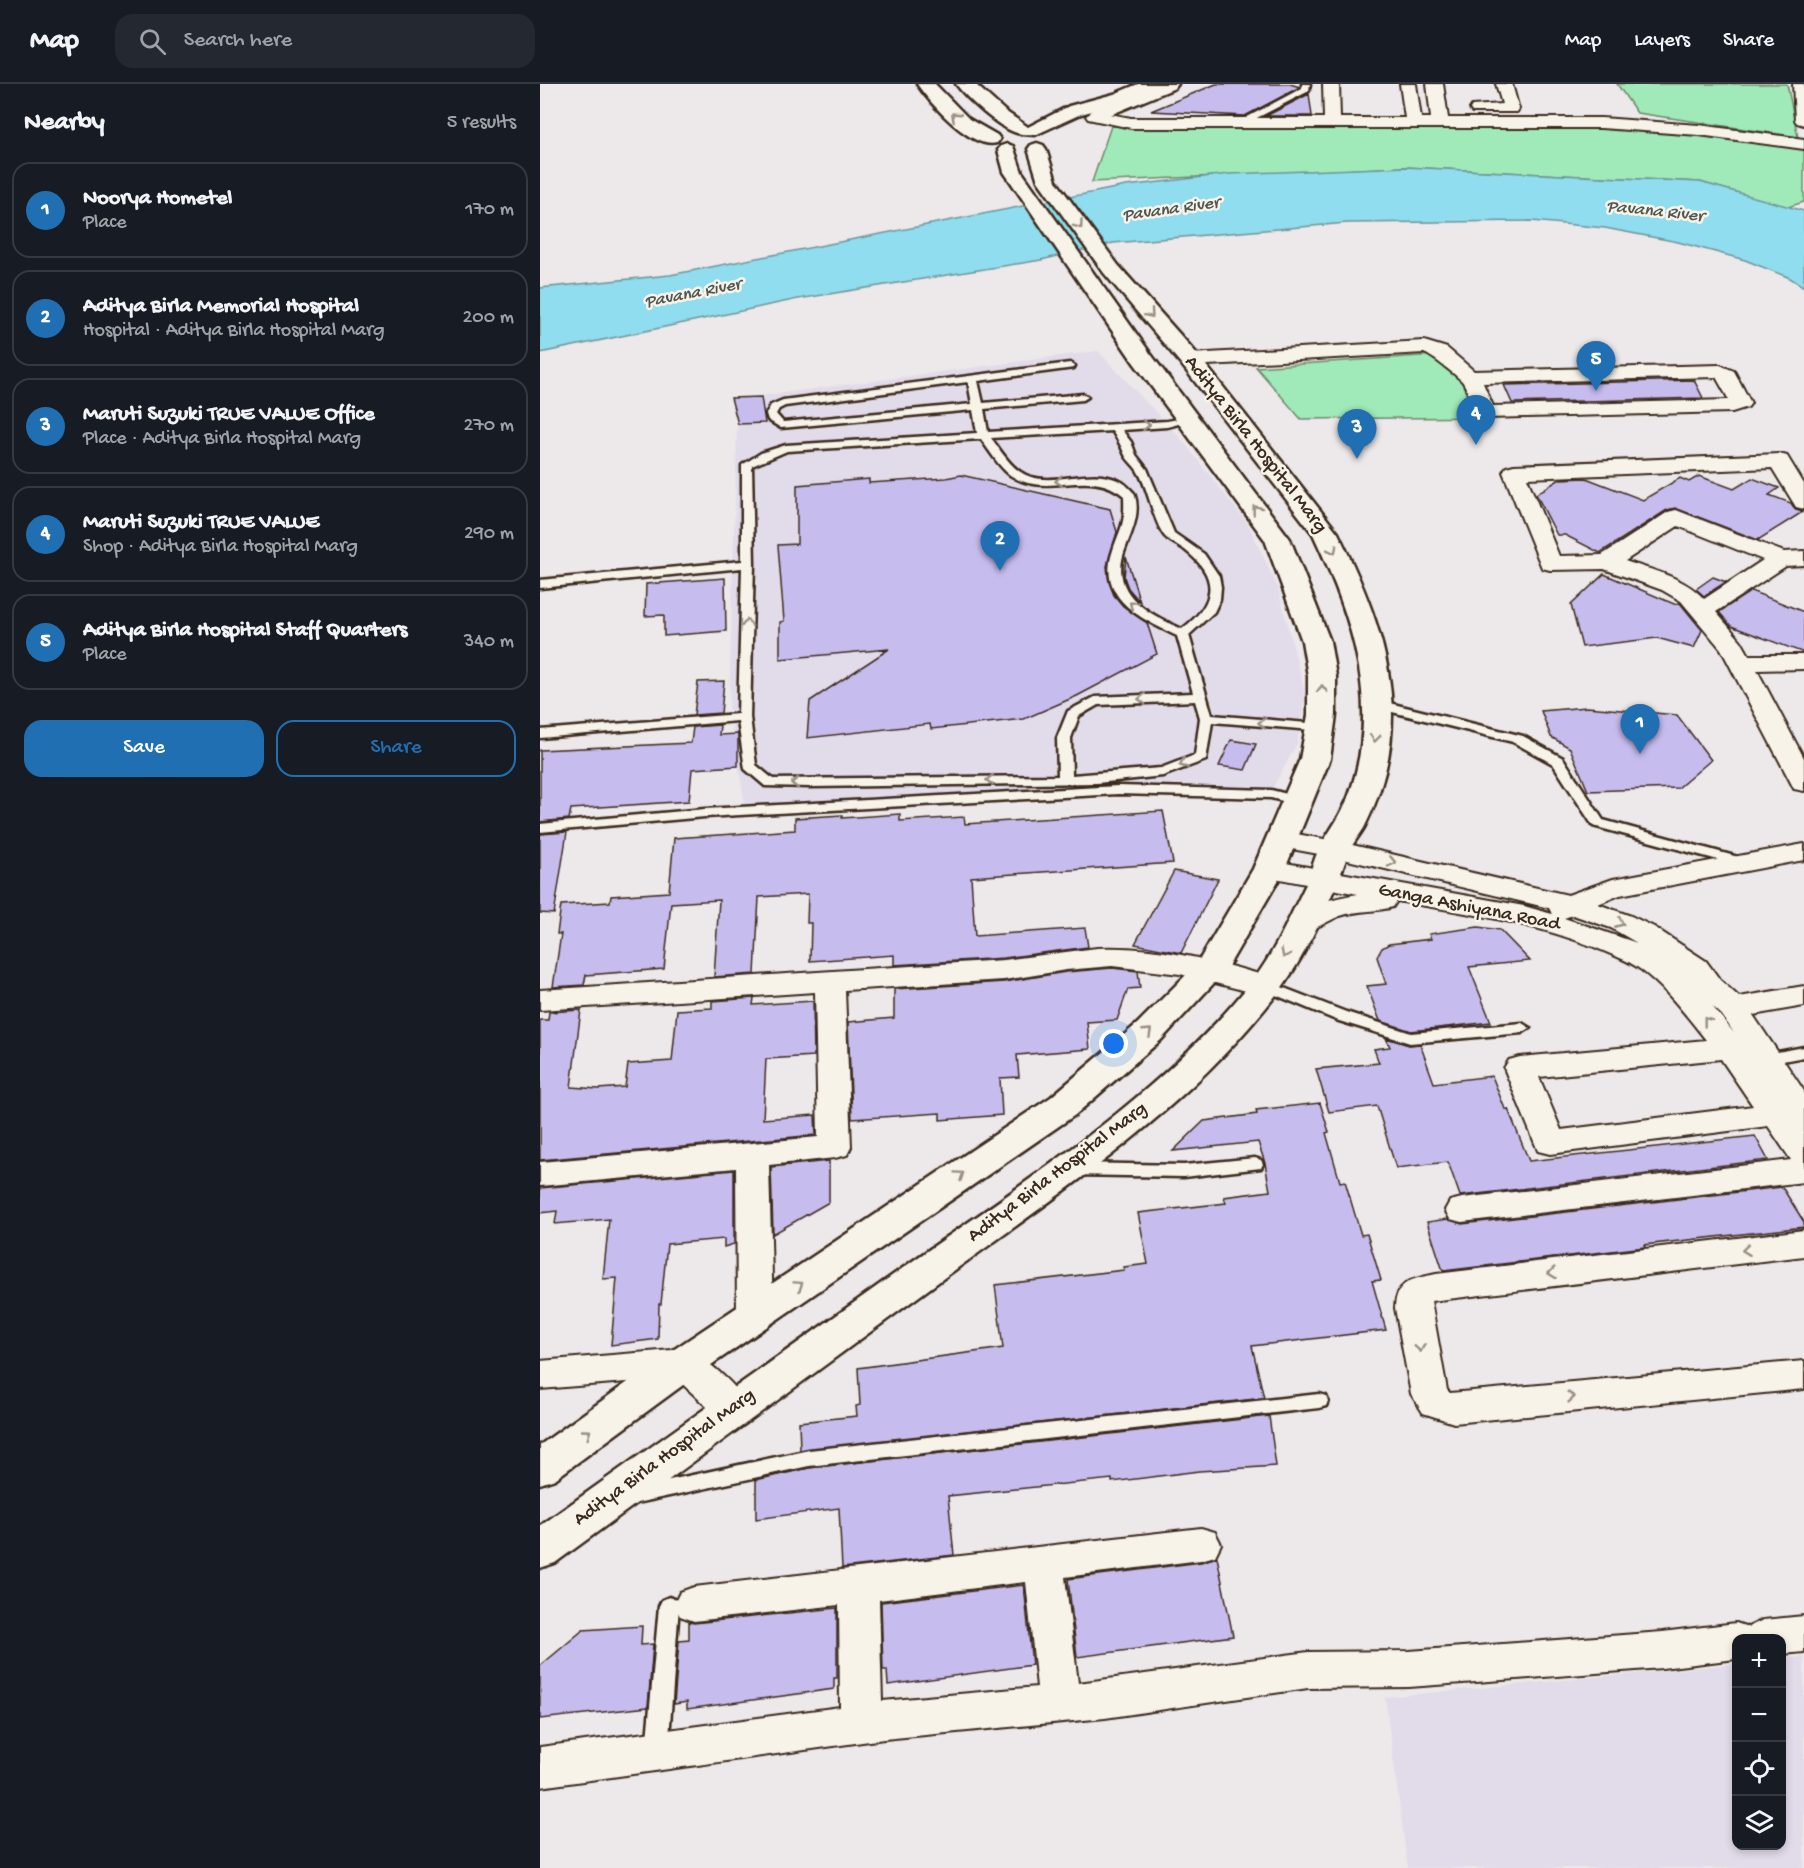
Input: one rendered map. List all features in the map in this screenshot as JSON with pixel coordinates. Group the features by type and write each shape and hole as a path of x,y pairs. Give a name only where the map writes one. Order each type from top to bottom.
{"main road":[{"path":"926,84 960,121 979,134 991,138 1004,131 1042,138"},
{"path":"965,84 991,108 1042,138"},
{"path":"1103,277 1041,170 1042,138 1075,110 1119,91 1152,84"},
{"path":"991,138 991,144 1007,150 1042,138 1168,84"},
{"path":"1096,115 1117,102 1119,91"},
{"path":"1007,150 1013,172 1021,184 1103,277"},
{"name":"Aditya Birla Hospital Marg","path":"540,1550 1114,1136 1203,1058 1266,986 1301,924 1323,880 1335,849 1348,830 1364,795 1372,764 1377,704 1376,675 1368,639 1339,562 1325,533 1190,360 1103,277"},
{"name":"Aditya Birla Hospital Marg","path":"540,1467 684,1363 1063,1106 1149,1032 1210,970 1274,854 1299,801 1315,759 1320,728 1322,676 1316,641 1277,539 1186,419 1103,277"}],"street":[{"path":"1330,84 1332,117"},
{"path":"1408,84 1413,117"},
{"path":"1435,84 1439,115"},
{"path":"1096,115 1131,123 1413,117 1511,109 1504,84"},
{"path":"1801,84 1803,120"},
{"path":"1439,115 1641,125 1804,144"},
{"path":"1190,360 1424,347 1440,351 1463,375 1470,377 1714,371 1726,375 1741,403 1720,406 1487,412 1484,410 1470,377"},
{"path":"1804,501 1779,461 1514,472 1551,563 1607,561 1670,585 1689,596 1703,610 1732,646 1804,783"},
{"path":"1607,561 1676,518 1793,558"},
{"path":"1703,610 1793,558"},
{"path":"1740,663 1804,662"},
{"path":"1274,854 1335,849 1559,913 1621,922 1674,952 1695,968 1709,987 1733,1008 1767,1059 1790,1115 1550,1143 1520,1068 1729,1048"},
{"path":"1559,913 1613,888 1804,852"},
{"name":"Ganga Ashiyana Road","path":"1274,854 1323,880 1524,915 1559,913 1590,934 1636,953 1652,963 1685,993 1729,1048 1790,1115 1804,1152"},
{"path":"1301,924 1323,911 1340,905 1371,901 1443,901"},
{"path":"540,1000 1004,970 1078,960 1127,957 1210,970 1266,986"},
{"path":"540,1174 835,1147 830,981"},
{"path":"1733,1008 1804,996"},
{"path":"752,1155 755,1316"},
{"path":"1462,1210 1804,1170"},
{"path":"1804,1243 1436,1287 1419,1291 1413,1297 1429,1394 1434,1402 1442,1407 1454,1408 1804,1375"},
{"path":"540,1375 684,1363 733,1409"},
{"path":"682,1605 1201,1544"},
{"path":"1044,1563 1060,1704"},
{"path":"859,1586 861,1723"},
{"path":"1786,1636 1804,1634"},
{"path":"540,1767 861,1723 1060,1704 1308,1670 1409,1669 1662,1650 1732,1642"}],"lane":[{"path":"1242,122 1306,89 1306,84"},
{"path":"1070,366 783,403 775,407 771,414 773,420 781,425 1083,397"},
{"path":"973,379 983,435 1012,471 1028,480 1049,482 1090,478 1116,483 1130,495 1129,527 1118,554 1114,576 1125,601 1153,620 1183,634 1206,718 1201,757 1163,772 1097,779 770,783 750,766 744,717 748,564 747,465 765,455 786,448 983,435 1114,426 1167,424 1186,419"},
{"path":"1114,426 1126,442 1131,456 1142,469 1169,535 1192,547 1214,573 1215,596 1208,612 1183,634"},
{"path":"540,584 748,564"},
{"path":"1065,779 1064,738 1073,714 1095,701 1200,697"},
{"path":"1377,704 1518,739 1558,761 1598,823 1744,863"},
{"path":"540,734 744,717"},
{"path":"1206,718 1320,728"},
{"path":"540,828 705,813 1118,790 1271,794 1299,801"},
{"path":"1266,986 1341,1016 1410,1038 1522,1028"},
{"path":"1767,1059 1804,1052"},
{"path":"1068,1169 1184,1171 1255,1164"},
{"path":"603,1503 810,1458 1319,1401"},
{"path":"657,1751 682,1605"}],"shaded area":[{"path":"1098,351 1181,439 1248,524 1278,588 1305,693 1297,744 1273,787 1093,784 747,817 729,708 738,399"},
{"path":"1804,1657 1804,1868 1408,1868 1385,1697 1732,1664 1732,1850 1786,1850 1786,1659"}],"green space":[{"path":"1617,84 1787,84 1798,137 1637,113"},
{"path":"1111,126 1634,128 1804,149 1804,202 1788,207 1700,182 1405,167 1092,182"},
{"path":"1450,354 1493,417 1301,419 1256,367"}],"water":[{"name":"Pavana River","path":"1405,167 1700,182 1804,211 1804,287 1790,278 1745,260 1678,242 1605,228 1532,221 1347,223 1113,243 1041,260 798,299 540,353 540,288 670,275 1126,186 1229,174"}],"building":[{"path":"1216,84 1290,84 1300,87 1245,116 1151,111"},
{"path":"1309,94 1312,116 1266,116"},
{"path":"1694,380 1703,398 1512,403 1504,385"},
{"path":"761,397 765,423 738,424 731,398"},
{"path":"961,475 1110,509 1117,532 1107,566 1109,582 1114,595 1123,606 1147,623 1157,654 1077,696 1024,719 931,729 930,724 807,738 810,701 889,649 780,659 780,622 784,621 778,545 797,544 797,485 869,479 869,483"},
{"path":"1699,476 1734,489 1752,478 1779,488 1769,495 1791,503 1795,509 1804,511 1758,540 1675,508 1667,510 1600,553 1565,535 1557,535 1536,494 1560,479 1586,478 1643,500 1680,478 1689,482"},
{"path":"1126,557 1140,602 1128,588 1124,577"},
{"path":"1604,574 1674,604 1680,603 1702,630 1694,648 1657,638 1582,647 1571,605"},
{"path":"1713,577 1726,582 1704,596 1696,589"},
{"path":"725,578 726,631 664,636 664,615 645,616 646,584"},
{"path":"1751,591 1804,612 1804,653 1731,626 1719,612"},
{"path":"724,681 721,713 694,715 698,682"},
{"path":"1587,707 1677,715 1711,760 1678,788 1588,791 1570,748 1551,737 1541,711"},
{"path":"720,725 719,735 738,734 738,766 692,769 689,801 571,809 569,819 540,822 540,750 691,743 693,727"},
{"path":"1231,740 1256,744 1245,770 1219,766"},
{"path":"1163,811 1173,863 971,877 975,936 1085,928 1088,947 1004,958 894,965 894,955 810,961 811,923 807,923 808,894 759,897 755,974 714,977 719,900 671,903 664,969 586,975 584,985 553,987 561,934 557,934 561,905 610,902 611,896 669,892 674,838 795,830 795,818 842,815 842,818 900,814 900,821 964,817 965,824"},
{"path":"567,832 554,914 540,913 540,834"},
{"path":"1174,871 1218,879 1181,953 1135,944"},
{"path":"1478,927 1500,930 1530,961 1469,967 1491,1022 1411,1031 1380,1021 1367,986 1386,984 1377,957 1382,948 1389,944 1431,939 1429,934"},
{"path":"1112,968 1138,971 1140,988 1128,989 1117,1020 1087,1022 1090,1049 1017,1055 1019,1077 1000,1078 1002,1115 940,1120 940,1113 852,1119 848,1022 894,1018 894,989 1004,982 1066,972"},
{"path":"754,998 753,1005 813,1001 814,1056 766,1059 763,1119 815,1115 816,1135 540,1160 540,1020 548,1020 549,1012 581,1010 571,1087 598,1089 625,1087 628,1064 672,1061 677,1010 712,1008 712,1001"},
{"path":"1386,1038 1409,1045 1420,1044 1434,1083 1492,1076 1529,1161 1755,1136 1768,1160 1460,1196 1448,1162 1396,1168 1377,1106 1329,1112 1316,1069 1379,1063 1374,1049 1390,1047"},
{"path":"1320,1103 1340,1182 1345,1181 1361,1235 1367,1234 1381,1280 1372,1281 1386,1330 1252,1346 1264,1398 800,1450 799,1422 857,1416 856,1406 860,1405 858,1368 1003,1348 995,1285 1124,1270 1124,1267 1148,1264 1138,1213 1226,1203 1224,1197 1270,1191 1265,1163 1258,1142 1173,1151 1204,1121 1257,1114 1256,1110"},
{"path":"829,1161 829,1202 773,1234 771,1167"},
{"path":"734,1170 734,1244 724,1247 724,1239 667,1244 661,1304 659,1304 658,1339 611,1345 617,1278 603,1279 609,1219 555,1224 557,1211 540,1213 540,1188"},
{"path":"1782,1187 1804,1222 1804,1227 1443,1271 1427,1222 1448,1219 1462,1224"},
{"path":"1269,1416 1276,1466 1199,1471 1112,1482 1112,1479 948,1496 954,1555 842,1568 839,1508 756,1519 756,1480 809,1468"},
{"path":"1217,1557 1233,1636 1077,1657 1068,1579 1201,1562"},
{"path":"1024,1585 1032,1665 888,1685 887,1670 883,1670 881,1602"},
{"path":"837,1608 837,1678 834,1678 834,1689 687,1709 687,1702 674,1704 679,1641 689,1640 689,1622"},
{"path":"642,1626 641,1645 653,1644 648,1707 540,1719 540,1666 583,1630"}],"place":[{"name":"Aditya Birla Hospital Staff Quarters","path":"1596,391"},
{"name":"Maruti Suzuki TRUE VALUE","path":"1476,445"},
{"name":"Maruti Suzuki TRUE VALUE Office","path":"1357,459"},
{"name":"Aditya Birla Memorial Hospital","path":"1000,571"},
{"name":"Noorya Hometel","path":"1640,754"}]}
